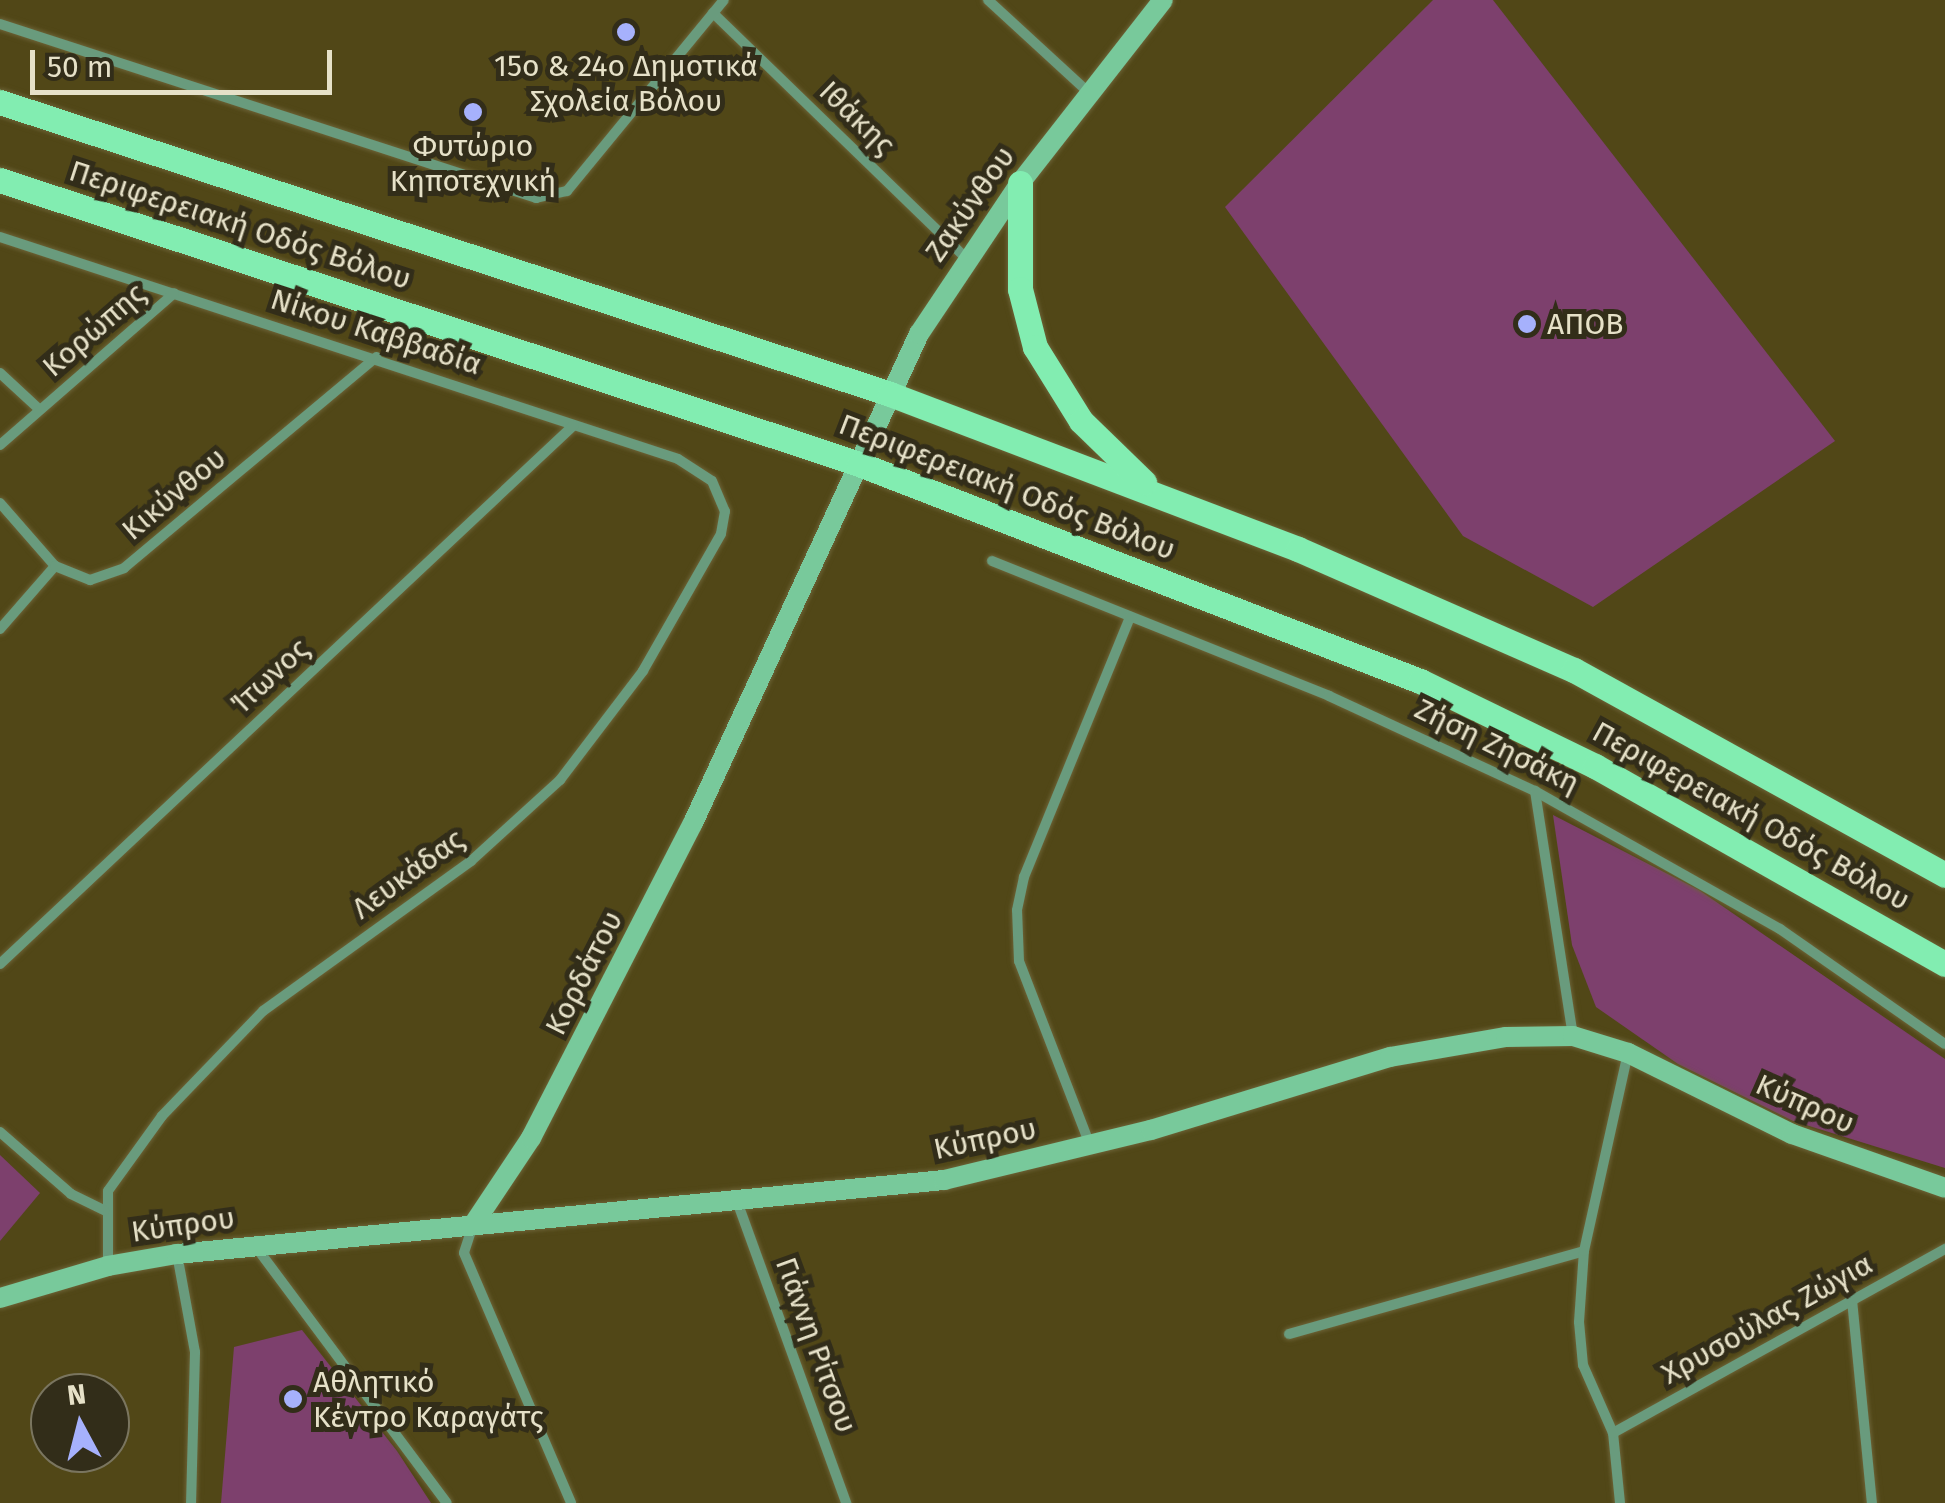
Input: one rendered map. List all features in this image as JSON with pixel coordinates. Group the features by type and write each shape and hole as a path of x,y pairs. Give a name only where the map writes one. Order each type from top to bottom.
{"main road":[{"name":"Περιφερειακή Οδός Βόλου","path":"0,102 890,394 1155,492 1418,598 1574,670 1945,875"},
{"name":"Περιφερειακή Οδός Βόλου","path":"0,180 859,464 1420,681 1612,775 1945,964"},
{"path":"1020,183 1020,289 1035,347 1081,421 1155,492"}],"street":[{"path":"0,24 536,198 568,191 724,0"},
{"path":"988,0 1088,92"},
{"name":"Ζακύνθου","path":"859,464 890,394 966,258 1088,92 1163,0"},
{"name":"Ιθάκης","path":"713,13 966,258"},
{"name":"Νίκου Καββαδία","path":"0,237 376,357 678,460 712,481 723,497"},
{"name":"Κορώπης","path":"0,445 174,293"},
{"name":"Κικύνθου","path":"55,566 90,580 124,568 376,357"},
{"path":"0,373 40,410"},
{"name":"Ίτωνος","path":"0,964 574,425"},
{"name":"Κορδάτου","path":"473,1225 531,1138 583,1042 694,823 859,464"},
{"name":"Λευκάδας","path":"108,1266 104,1210 111,1186 149,1132 235,1036 287,991 472,861 584,753 623,703 720,534 723,497"},
{"path":"0,503 55,566 0,629"},
{"name":"Ζήση Ζησάκη","path":"992,561 1406,728 1534,790 1780,928 1945,1044"},
{"path":"1091,1146 1018,961 1017,910 1024,877 1130,617"},
{"path":"1534,790 1573,1036"},
{"name":"Κύπρου","path":"0,1298 108,1266 177,1254 738,1204 944,1180 1091,1146 1390,1057 1506,1037 1573,1036 1628,1053 1792,1134 1945,1188"},
{"path":"1620,1503 1614,1433 1579,1343 1584,1251 1628,1053"},
{"path":"0,1132 70,1194 104,1210"},
{"name":"Γιάννη Ρίτσου","path":"738,1204 846,1503"},
{"path":"473,1225 464,1253 571,1503"},
{"path":"254,1245 446,1503"},
{"name":"Χρυσούλας Ζώγια","path":"1614,1433 1945,1249"},
{"path":"1289,1334 1584,1251"},
{"path":"177,1254 194,1352 191,1503"},
{"path":"1852,1300 1872,1503"}],"shaded area":[{"name":"ΑΠΟΒ","path":"1433,0 1493,0 1835,441 1593,607 1463,536 1225,207"},
{"path":"1553,815 1699,890 1945,1059 1945,1168 1793,1121 1678,1064 1596,1007 1572,945"},
{"path":"0,1155 40,1193 0,1241"},
{"name":"Αθλητικό Κέντρο Καραγάτς","path":"302,1330 397,1451 431,1503 221,1503 234,1347"}],"place":[{"name":"15ο & 24ο Δημοτικά Σχολεία Βόλου","path":"626,32"},
{"name":"Φυτώριο Κηποτεχνική","path":"473,112"},
{"name":"ΑΠΟΒ","path":"1527,324"},
{"name":"Αθλητικό Κέντρο Καραγάτς","path":"293,1399"}]}
